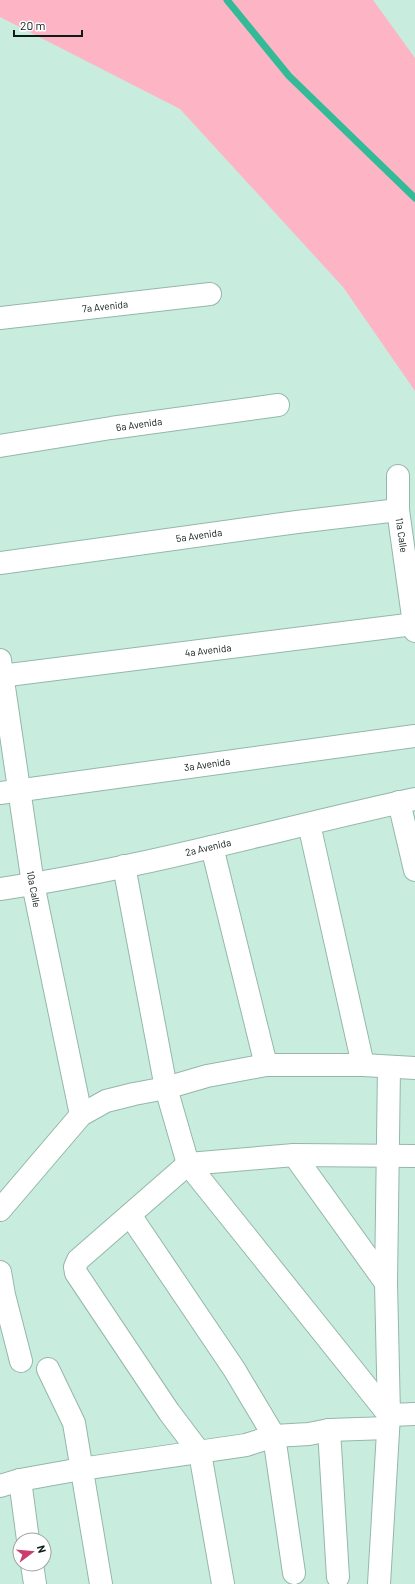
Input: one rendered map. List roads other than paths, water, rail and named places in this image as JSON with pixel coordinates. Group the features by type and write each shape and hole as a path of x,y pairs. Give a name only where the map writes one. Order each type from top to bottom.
{"street":[{"name":"7a Avenida","path":"0,318 210,294"},
{"name":"6a Avenida","path":"0,446 111,428 278,405"},
{"name":"11a Calle","path":"398,476 398,510 415,626"},
{"name":"5a Avenida","path":"0,563 297,522 398,510"},
{"name":"4a Avenida","path":"1,670 415,626"},
{"name":"10a Calle","path":"1,670 9,791 33,884 81,1116"},
{"name":"3a Avenida","path":"9,791 415,736"},
{"name":"2a Avenida","path":"0,889 124,866 212,847 407,801"},
{"path":"407,801 415,870"},
{"path":"309,824 363,1065"},
{"path":"212,847 266,1065"},
{"path":"124,866 166,1088 188,1164 388,1421"},
{"path":"0,1210 81,1116 106,1101 166,1088 207,1076 266,1065 363,1065 415,1068"},
{"path":"379,1584 388,1421 386,1283 389,1156 389,1067"},
{"path":"294,1155 386,1283"},
{"path":"223,1584 200,1453 169,1412 76,1273 75,1267 78,1260 188,1164 294,1155 415,1156"},
{"path":"130,1216 234,1369 274,1436 294,1573"},
{"path":"0,1272 4,1295 21,1361"},
{"path":"48,1369 74,1423 101,1584"},
{"path":"25,1532 10,1483 82,1469 246,1446 274,1436 309,1434 388,1421 415,1414"},
{"path":"329,1430 338,1577"},
{"path":"33,1572 35,1584"}],"waterway":[{"path":"227,0 289,76 415,198"}]}
